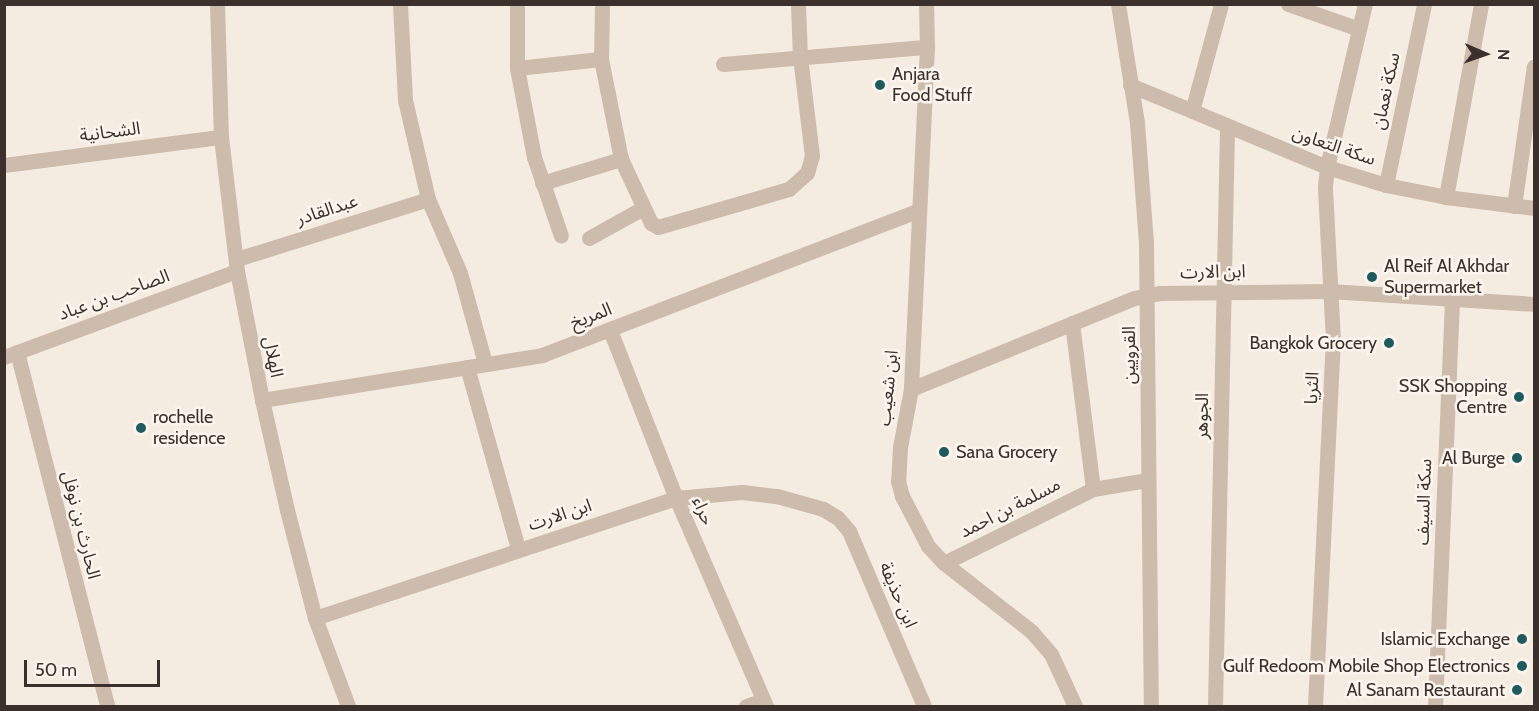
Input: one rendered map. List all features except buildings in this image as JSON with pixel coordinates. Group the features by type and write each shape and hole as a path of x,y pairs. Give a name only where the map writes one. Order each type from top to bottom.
{"street":[{"name":"الهلال","path":"217,4 221,137 237,265 262,400 315,618 348,706"},
{"path":"400,4 405,100 428,199 460,273 485,363"},
{"path":"517,4 518,68 534,157 561,236"},
{"path":"602,4 601,59 621,159 651,223 658,227 789,189 807,173 812,156 800,57 798,4"},
{"name":"ابن شعيب","path":"926,4 927,47 910,389 900,447 898,481 902,496 928,546 944,563 1031,631 1051,654 1075,706"},
{"name":"القرويين","path":"1118,4 1141,158 1148,295 1151,706"},
{"path":"1192,111 1221,4"},
{"path":"1288,4 1359,29"},
{"name":"الثريا","path":"1315,706 1333,341 1325,186 1327,167 1365,4"},
{"name":"سكة نعمان","path":"1386,185 1424,4"},
{"path":"1446,197 1481,4"},
{"path":"723,64 927,47"},
{"path":"518,68 601,59"},
{"path":"1514,206 1534,66"},
{"name":"سكة التعاون","path":"1130,85 1327,167 1386,185 1446,197 1534,208"},
{"name":"الجوهر","path":"1215,706 1227,127"},
{"name":"الشحانية","path":"4,165 221,137"},
{"path":"542,183 621,159"},
{"name":"عبدالقادر","path":"237,265 428,199"},
{"path":"589,238 643,208"},
{"name":"المريخ","path":"262,400 542,355 918,211"},
{"name":"الصاحب بن عباد","path":"11,355 237,265"},
{"name":"ابن الارت","path":"910,389 1072,323 1148,295 1224,291 1329,291 1534,304"},
{"name":"سكة السيف","path":"1435,706 1452,299"},
{"path":"1072,323 1093,489"},
{"name":"حراء","path":"610,330 676,498 765,703"},
{"name":"الحارث بن نوفل","path":"11,355 107,706"},
{"path":"467,367 518,549"},
{"name":"مسلمة بن احمد","path":"944,563 1093,489 1148,480"},
{"name":"ابن الارت","path":"315,618 676,498 742,492 777,496 823,509"},
{"name":"ابن حذيفة","path":"823,509 838,518 849,531 924,706"},
{"path":"746,706 765,703"}],"place":[{"name":"Anjara Food Stuff","path":"880,85"},
{"name":"Al Reif Al Akhdar Supermarket","path":"1372,277"},
{"name":"Bangkok Grocery","path":"1389,343"},
{"name":"SSK Shopping Centre","path":"1519,397"},
{"name":"rochelle residence","path":"141,428"},
{"name":"Sana Grocery","path":"944,452"},
{"name":"Al Burge","path":"1517,458"},
{"name":"Islamic Exchange","path":"1522,639"},
{"name":"Gulf Redoom Mobile Shop Electronics","path":"1522,666"},
{"name":"Al Sanam Restaurant","path":"1517,690"}]}
